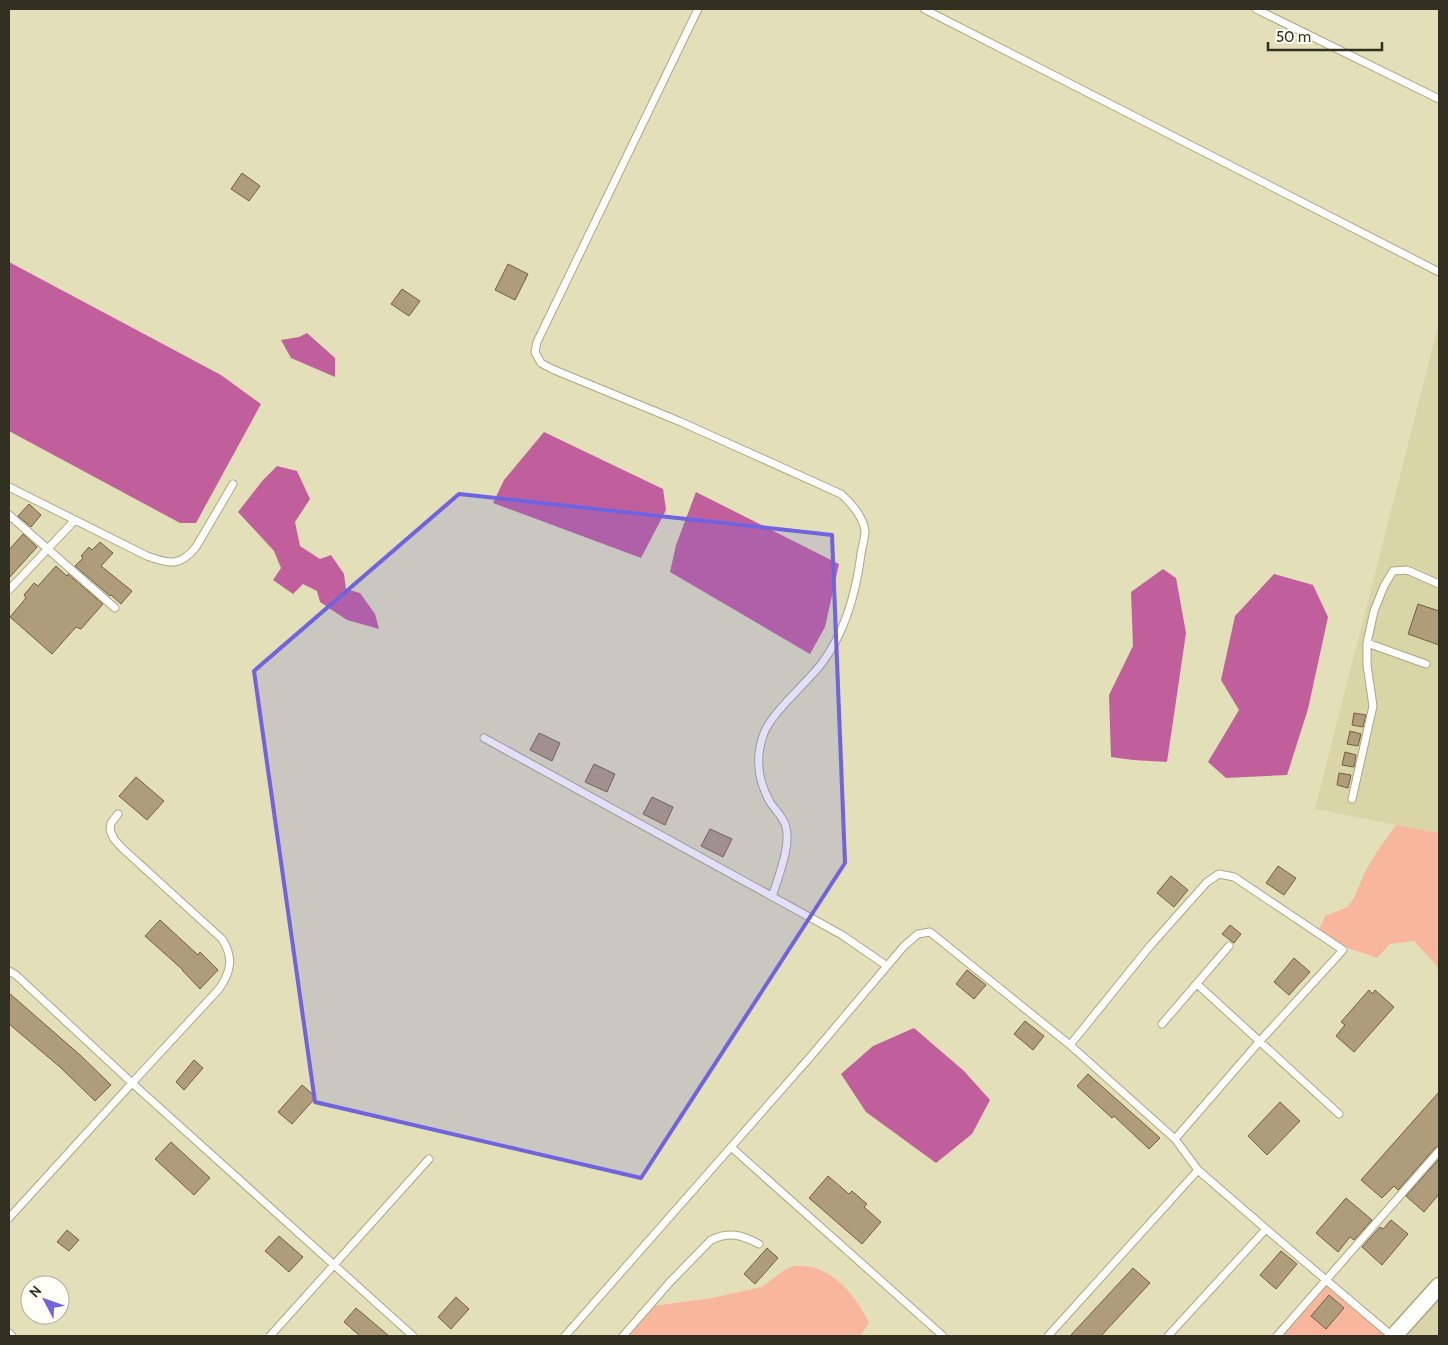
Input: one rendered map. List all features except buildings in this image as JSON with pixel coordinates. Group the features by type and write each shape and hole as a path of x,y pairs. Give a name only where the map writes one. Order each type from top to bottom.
{"street":[{"path":"1393,1336 1439,1286"}],"lane":[{"path":"698,9 537,342 535,352 541,363 552,369 681,422 841,494 852,504 859,516 865,532 859,572 843,628 822,662 774,717 765,731 760,747 758,766 764,788 786,826 788,841 772,896"},
{"path":"924,9 1439,272"},
{"path":"1256,9 1439,99"},
{"path":"9,487 147,556 166,563 179,562 189,556 233,484"},
{"path":"9,515 115,608"},
{"path":"9,590 75,520"},
{"path":"1352,800 1373,706 1367,665 1367,643 1374,611 1384,586 1393,571 1406,570 1439,584"},
{"path":"1367,643 1426,664"},
{"path":"484,738 842,935 887,966"},
{"path":"9,1218 227,978 230,964 229,949 222,939 195,912 114,839 110,830 111,823 118,814"},
{"path":"1070,1045 1150,946 1207,882 1219,874 1234,877 1344,950 1259,1042 1175,1139"},
{"path":"565,1336 904,946 918,934 930,932 1070,1045 1175,1139 1198,1170 1393,1336"},
{"path":"1162,1024 1229,946"},
{"path":"9,971 16,975 132,1083 412,1336"},
{"path":"1197,984 1339,1114"},
{"path":"731,1147 943,1336"},
{"path":"1276,1336 1439,1150"},
{"path":"270,1336 429,1158"},
{"path":"1048,1336 1198,1170"},
{"path":"1168,1336 1266,1229"},
{"path":"623,1336 664,1289 711,1240 719,1236 735,1234 759,1244"},
{"path":"9,1333 12,1336"}],"highlighted area":[{"path":"459,494 832,535 845,863 641,1178 315,1102 254,671"}],"shaded area":[{"path":"9,262 221,375 261,404 196,523 180,523 9,431"},
{"path":"1439,323 1439,833 1315,809"},
{"path":"307,333 335,358 335,377 291,358 281,340 299,337"},
{"path":"544,432 663,489 666,510 641,558 493,503 504,480"},
{"path":"277,466 297,471 310,499 295,522 300,546 320,559 331,555 344,574 346,589 360,593 375,614 379,629 347,620 320,602 317,591 303,584 293,594 273,580 281,568 274,551 238,512 263,480"},
{"path":"696,492 839,564 825,627 810,654 670,572 676,545"},
{"path":"1163,569 1176,578 1186,633 1167,762 1111,757 1109,695 1133,646 1131,592"},
{"path":"1274,574 1313,585 1328,617 1308,709 1287,775 1226,778 1208,762 1239,710 1221,680 1235,616"},
{"path":"1396,825 1439,833 1439,974 1437,966 1414,941 1390,944 1377,958 1345,947 1319,930 1325,916 1348,907 1376,853"},
{"path":"914,1028 964,1071 990,1100 972,1134 936,1163 866,1112 841,1074 873,1046"},
{"path":"794,1266 818,1269 842,1284 855,1299 869,1323 860,1336 628,1336 653,1306 712,1298 762,1287 783,1271"},
{"path":"1326,1284 1384,1334 1382,1336 1281,1336"},
{"path":"1439,1299 1439,1336 1406,1336"}]}
